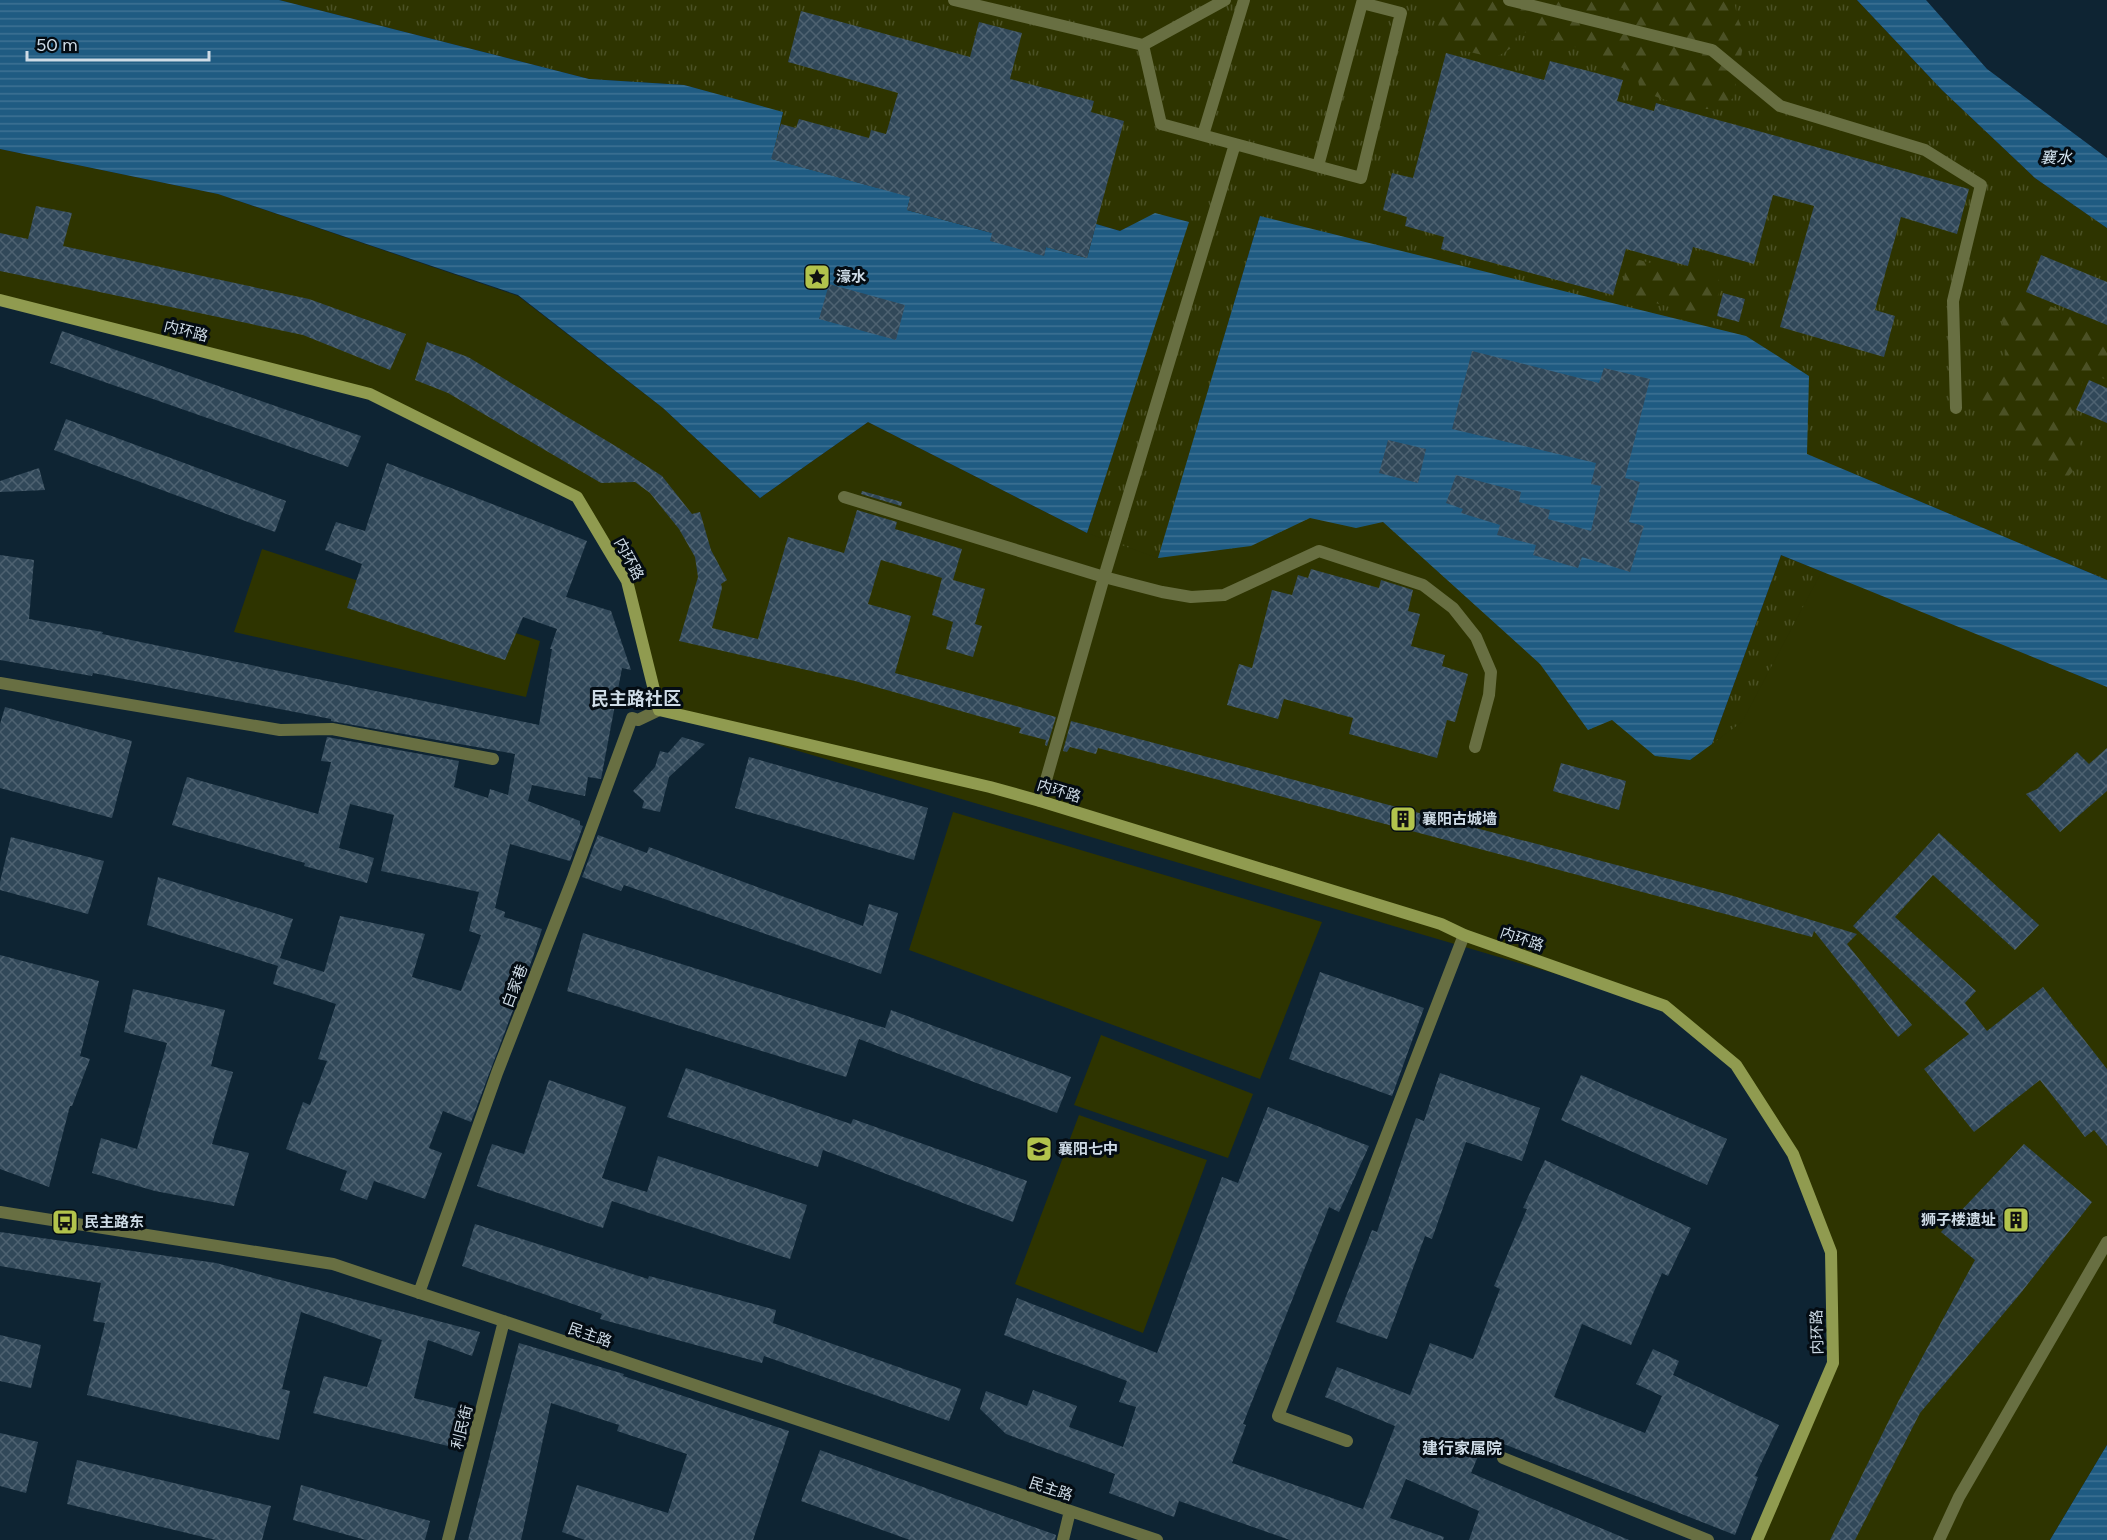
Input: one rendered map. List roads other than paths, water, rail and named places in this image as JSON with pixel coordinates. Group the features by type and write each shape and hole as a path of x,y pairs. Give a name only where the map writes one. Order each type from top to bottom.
{"street":[{"path":"954,0 1143,45 1225,0"},
{"path":"1203,135 1244,0"},
{"path":"1509,0 1712,50 1780,106 1925,150 1981,185 1953,301 1956,408"},
{"path":"1143,45 1161,124 1361,178 1401,13 1363,2 1318,166"},
{"path":"1040,801 1104,576 1236,144"},
{"name":"内环路","path":"0,300 370,394 577,497 627,581 659,710 990,786 1441,924 1464,935 1665,1006 1736,1065 1793,1154 1831,1252 1833,1363 1756,1540"},
{"path":"844,497 1104,576 1162,592 1191,597 1224,595 1319,551 1423,585 1453,608 1476,638 1491,672 1489,695 1475,747"},
{"path":"0,683 280,730 332,729 493,759"},
{"name":"白家巷","path":"419,1293 497,1073 632,718 638,720 659,710"},
{"path":"1347,1441 1278,1416 1464,935"},
{"name":"民主路","path":"0,1212 333,1264 1157,1540"},
{"path":"1939,1540 1959,1497 2107,1242"},
{"name":"利民街","path":"448,1540 504,1321"},
{"path":"1503,1458 1708,1540"},
{"path":"1063,1540 1070,1511"}],"water":[{"name":"濠水","path":"0,0 279,0 589,79 684,85 783,112 772,159 878,188 913,187 907,210 992,233 1044,255 1046,247 1087,258 1096,224 1120,231 1155,213 1189,222 1087,533 868,422 760,498 663,408 518,295 218,194 0,149"},
{"name":"襄水","path":"1857,0 1926,0 1987,69 2107,158 2107,228 2035,178 1942,90"},
{"path":"1260,216 1746,336 1809,376 1807,454 2107,580 2107,687 1781,555 1712,744 1690,760 1655,756 1612,720 1588,730 1540,664 1383,522 1356,528 1310,518 1251,546 1158,558"},
{"path":"2107,1445 2107,1540 2050,1540"}],"place":[{"name":"濠水","path":"817,277"},
{"name":"襄阳古城墙","path":"1403,819"},
{"name":"襄阳七中","path":"1039,1149"},
{"name":"狮子楼遗址","path":"2016,1220"},
{"name":"民主路东","path":"65,1222"}],"district":[{"name":"民主路社区","path":"636,699"},
{"name":"建行家属院","path":"1462,1448"}]}
